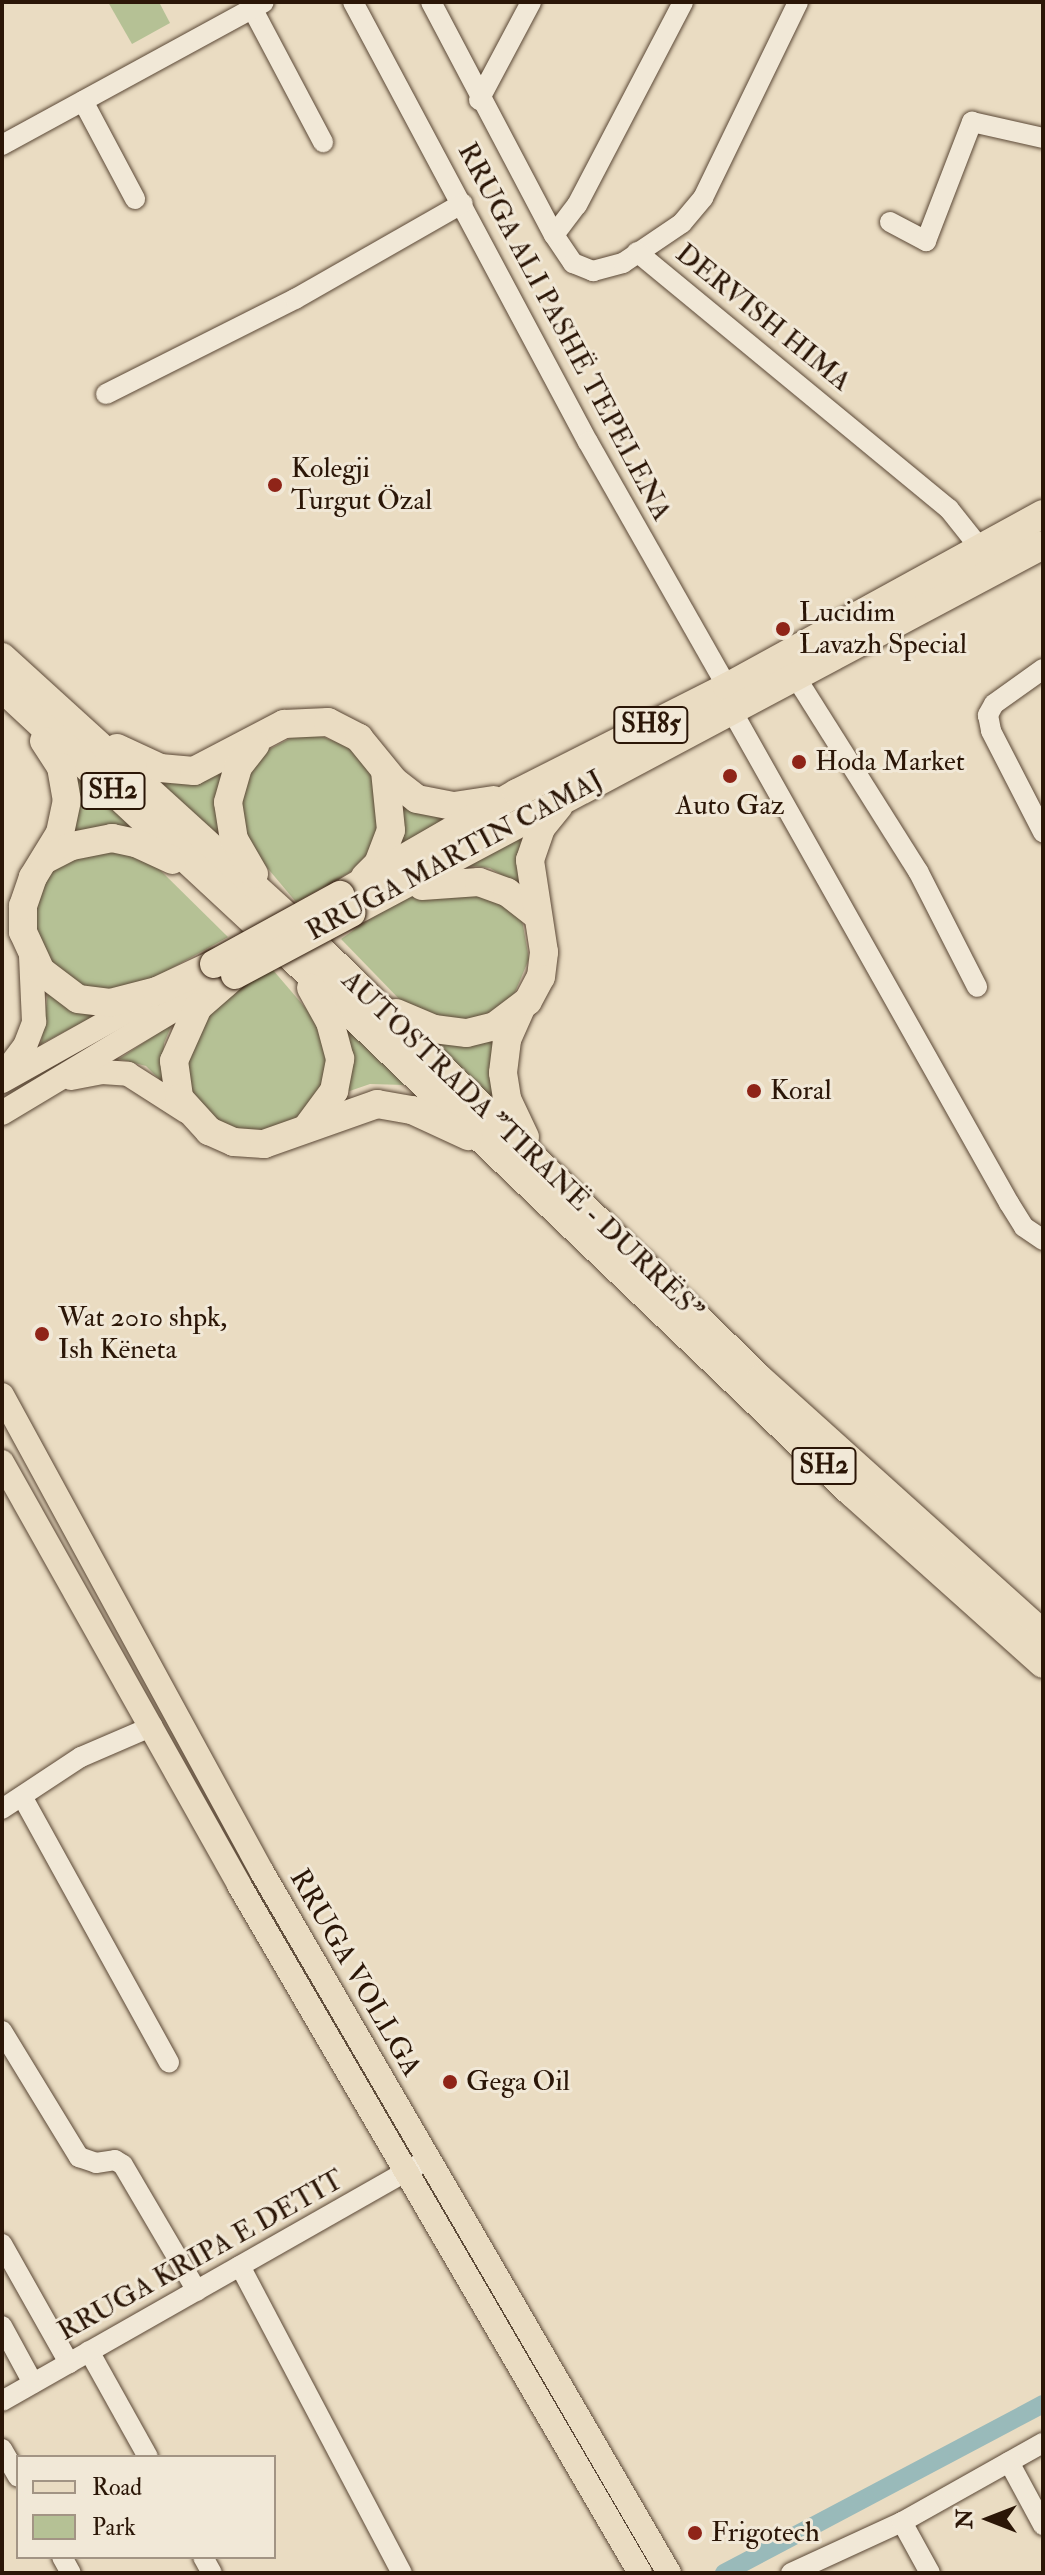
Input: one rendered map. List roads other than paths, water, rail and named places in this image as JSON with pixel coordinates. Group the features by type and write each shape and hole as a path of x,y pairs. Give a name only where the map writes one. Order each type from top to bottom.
{"highway":[{"name":"RRUGA MARTIN CAMAJ","path":"349,898 390,896 595,780 980,548 1043,514"},
{"name":"RRUGA MARTIN CAMAJ","path":"179,982 224,973 517,793 729,699 795,676 1043,545"},
{"name":"AUTOSTRADA \"TIRANË - DURRËS\"","path":"2,657 283,913 760,1379 1043,1634"},
{"name":"AUTOSTRADA \"TIRANË - DURRËS\"","path":"2,688 282,948 904,1542 1043,1664"},
{"path":"2,697 51,750 64,775 66,816 23,906 31,955 55,985 86,1001 126,1001 179,982"},
{"path":"73,719 142,761 178,771 211,766 271,731 298,721 334,724 365,743 385,771 417,799 434,804 470,805 517,793"},
{"path":"271,731 238,767 228,809 237,847 283,913"},
{"path":"349,898 378,864 391,830 385,771"},
{"path":"535,1156 510,1106 504,1080 507,1040 543,969 544,945 529,877 533,844 553,812 595,780"},
{"path":"46,859 94,840 130,841 164,855 223,895"},
{"path":"390,896 438,883 470,880 507,892 536,915"},
{"path":"282,948 330,1022 340,1059 325,1108 294,1135"},
{"path":"224,973 198,1007 178,1045 174,1080 186,1111 209,1131 234,1142 264,1144 294,1135 357,1108 385,1104 412,1110 491,1147"},
{"path":"369,997 424,1026 460,1033 486,1029 521,1008"}],"main road":[{"path":"2,1078 25,1046 34,1022 31,955"},
{"name":"RRUGA MARTIN CAMAJ","path":"2,1113 224,973"},
{"name":"RRUGA MARTIN CAMAJ","path":"2,1078 179,982"},
{"path":"28,1095 84,1075 119,1072 147,1082 186,1111"},
{"name":"RRUGA VOLLGA","path":"2,1395 640,2573"},
{"name":"RRUGA VOLLGA","path":"2,1462 9,1492 153,1726 239,1885 669,2573"}],"street":[{"name":"RRUGA ALI PASHË TEPELENA","path":"353,2 588,442 1009,1203 1024,1227 1043,1240"},
{"name":"DERVISH HIMA","path":"431,2 479,100 554,235 573,263 593,271 623,263 637,252 949,509 980,548"},
{"path":"479,100 531,2"},
{"path":"554,235 577,205 683,2"},
{"path":"637,252 682,223 703,198 798,2"},
{"path":"2,145 258,5 323,142"},
{"path":"83,101 135,199"},
{"path":"890,222 926,241 972,122 1043,138"},
{"path":"106,394 295,299 463,203"},
{"path":"1043,669 994,704 988,715 991,731 1043,832"},
{"path":"795,676 918,871 977,987"},
{"path":"2,1809 81,1757 153,1726"},
{"path":"23,1798 169,2062"},
{"path":"2,2031 79,2157 89,2163 115,2160 123,2165 197,2291"},
{"name":"RRUGA KRIPA E DETIT","path":"2,2401 417,2166"},
{"path":"2,2244 69,2363"},
{"path":"240,2266 402,2573"},
{"path":"2,2326 33,2383"},
{"path":"89,2351 147,2455"},
{"path":"791,2573 902,2522 1043,2443"},
{"path":"2,2449 16,2474"},
{"path":"1009,2462 1043,2525"},
{"path":"902,2522 930,2573"}],"waterway":[{"path":"724,2573 1043,2404"}],"place":[{"name":"Kolegji Turgut Özal","path":"275,485"},
{"name":"Lucidim Lavazh Special","path":"783,629"},
{"name":"Hoda Market","path":"799,762"},
{"name":"Auto Gaz","path":"730,776"},
{"name":"Koral","path":"754,1091"},
{"name":"Wat 2010 shpk, Ish Këneta","path":"42,1334"},
{"name":"Gega Oil","path":"450,2082"},
{"name":"Frigotech","path":"695,2533"}]}
